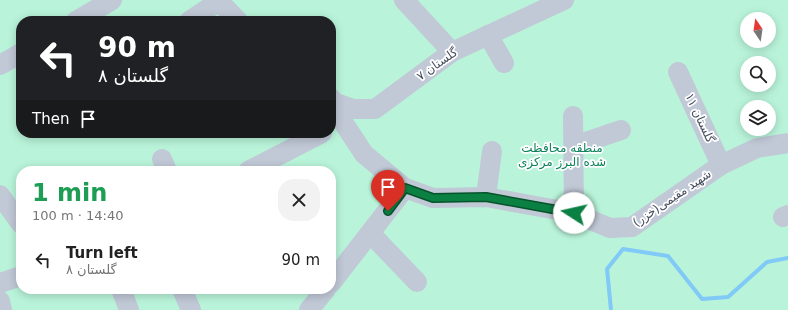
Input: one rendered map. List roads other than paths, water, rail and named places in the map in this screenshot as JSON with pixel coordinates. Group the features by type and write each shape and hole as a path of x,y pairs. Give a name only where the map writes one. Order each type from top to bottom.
{"street":[{"path":"85,16 112,0"},
{"path":"196,16 219,0 233,16"},
{"path":"404,0 452,52"},
{"name":"گلستان ۷","path":"336,102 353,109 375,108 452,52 560,1"},
{"path":"488,35 504,63"},
{"path":"0,65 16,56"},
{"name":"گلستان ۱۱","path":"678,72 721,165"},
{"path":"574,116 574,213"},
{"name":"شهید مقیمی(‌خزر)","path":"337,125 364,154 405,188 433,198 486,197 574,213 610,228 632,227 721,165 757,148 788,143"},
{"path":"574,146 621,130"},
{"path":"258,166 312,138"},
{"path":"486,197 492,151"},
{"path":"336,277 371,234 405,188"},
{"path":"0,195 16,217"},
{"path":"371,234 417,282"},
{"path":"0,283 16,278"},
{"path":"123,294 129,310"},
{"path":"184,294 191,310"},
{"path":"309,310 322,294"},
{"path":"0,302 2,310"}],"waterway":[{"path":"611,310 607,269 623,249 668,256 702,299 728,297 767,262 788,258"}],"park label":[{"name":"منطقه محافظت شده البرز مرکزی","path":"562,155"}]}
